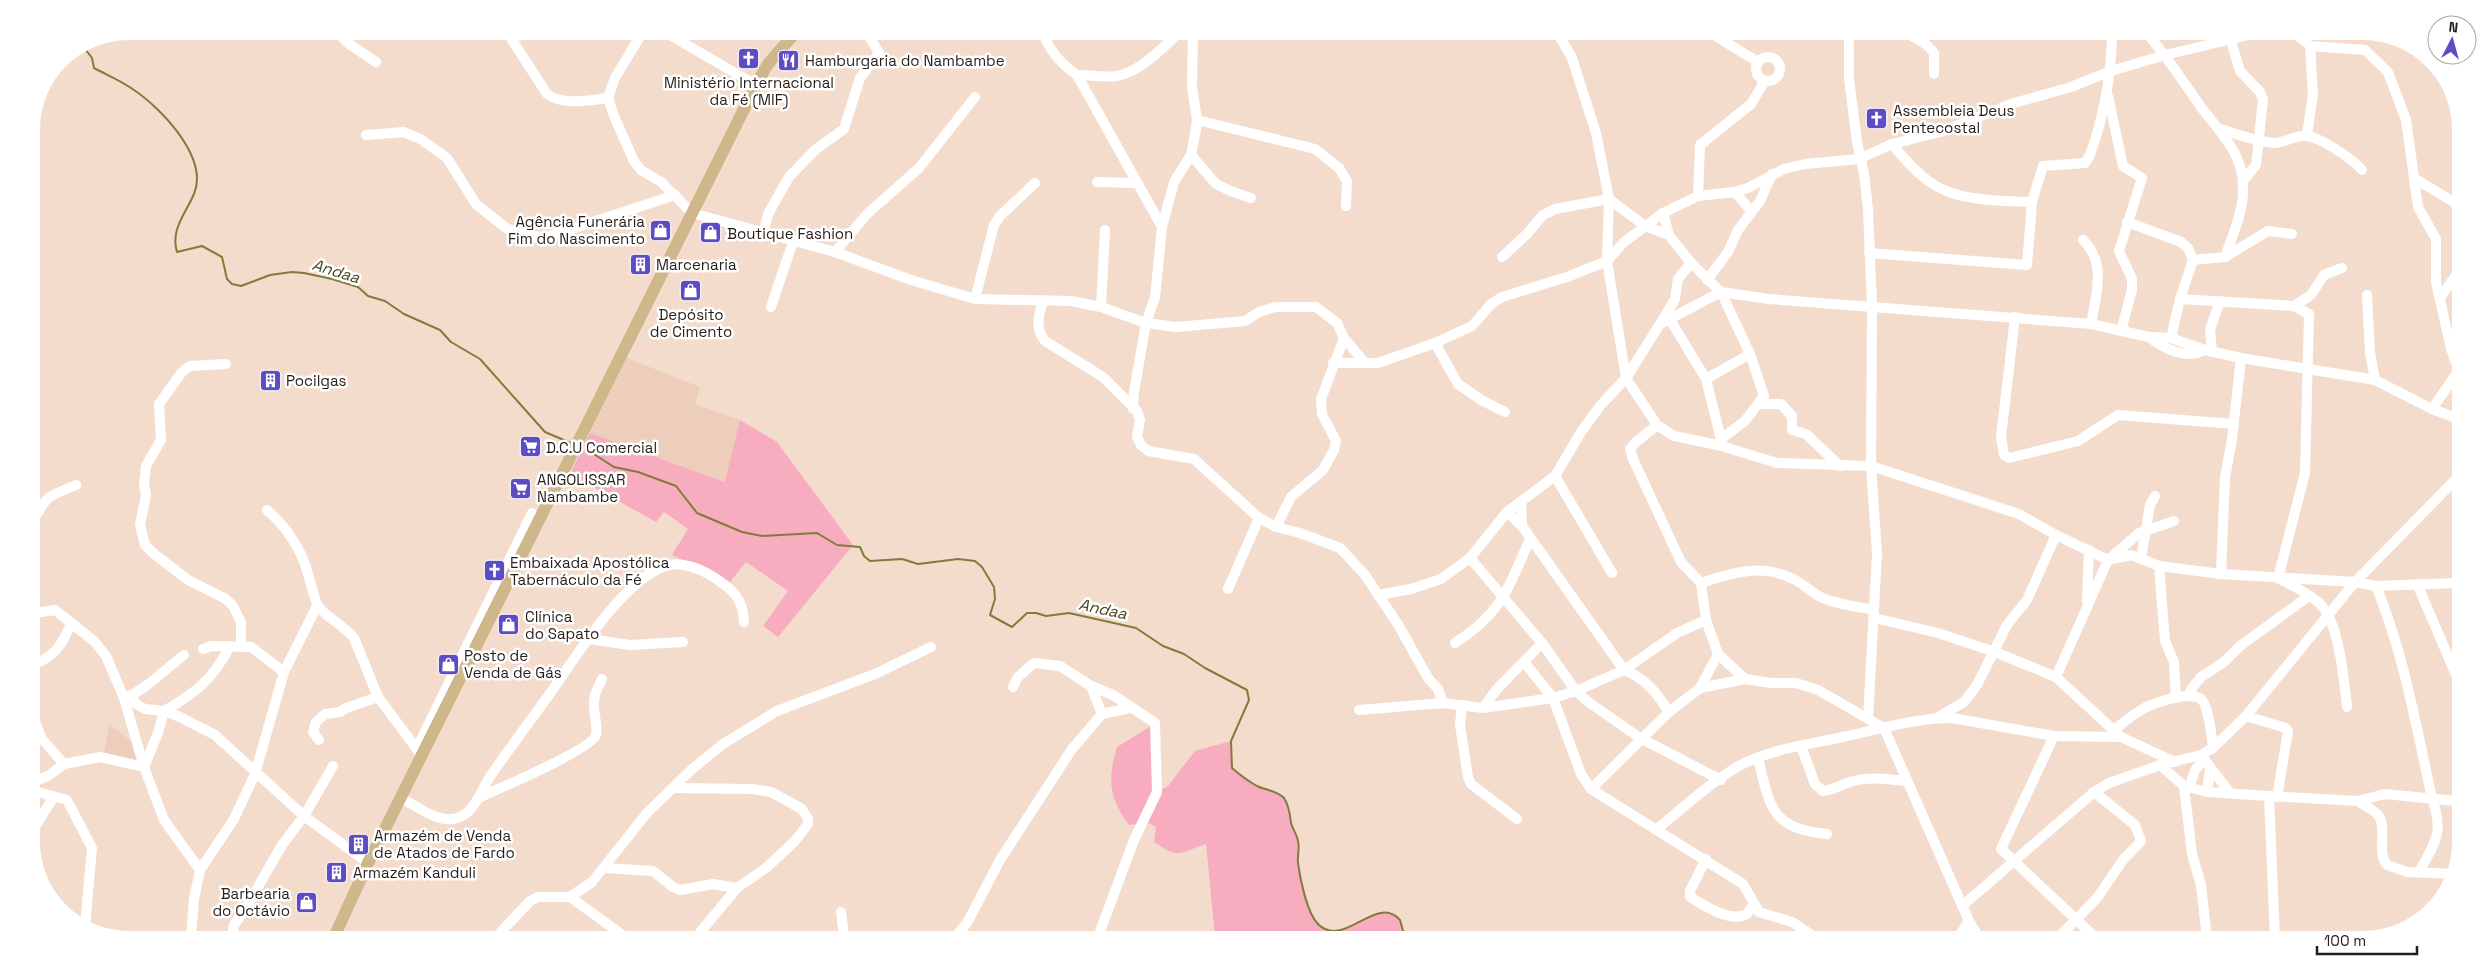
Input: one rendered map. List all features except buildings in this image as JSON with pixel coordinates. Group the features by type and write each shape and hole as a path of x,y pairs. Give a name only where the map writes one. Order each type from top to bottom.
{"main road":[{"path":"337,931 401,798 445,692 578,443 756,85 768,64 789,40"}],"street":[{"path":"345,40 376,62"},
{"path":"512,40 547,94 553,98 568,101 608,98"},
{"path":"634,40 615,78 608,98 634,161 642,170 675,195 692,213 764,231 793,242 835,252 911,280 975,299 1072,301 1101,307 1146,323 1176,327 1245,321 1259,312 1275,307 1316,307 1336,323 1344,338 1365,363"},
{"path":"682,40 756,85"},
{"path":"764,231 768,214 790,177 815,150 844,129 860,78 879,53 872,40"},
{"path":"1046,40 1053,54 1063,66 1077,75 1162,227"},
{"path":"1077,75 1116,76 1128,72 1171,40"},
{"path":"1133,409 1134,392 1146,323 1155,298 1161,255 1162,227 1174,182 1190,155 1198,120 1192,86 1193,40"},
{"path":"1562,40 1572,58 1596,133 1609,199 1607,261 1626,378 1657,425 1674,436 1719,442 1777,463 1872,466 1984,504 2008,510 2108,560 2131,555 2159,566 2221,574 2355,582 2376,586 2452,583"},
{"path":"1722,40 1758,62"},
{"path":"1849,40 1850,79 1859,159 1868,209 1872,306 1872,466 1877,554 1868,718"},
{"path":"1918,40 1927,45 1934,53 1934,74"},
{"path":"1869,253 2024,267 2028,261 2032,202 2043,166 2086,163 2098,135 2111,71 2112,40"},
{"path":"1333,363 1378,363 1435,343 1472,326 1491,304 1502,297 1567,277 1607,261 1624,242 1663,213 1698,196 1735,192 1748,188 1772,174 1805,164 1859,159 1892,144 1940,132 2014,103 2071,87 2111,71 2157,42 2194,40"},
{"path":"2231,40 2240,72 2260,92 2263,100 2256,165 2244,181"},
{"path":"2303,40 2310,46 2365,50 2388,72 2406,120 2418,207 2436,239 2434,270 2452,344"},
{"path":"2157,42 2203,109 2220,129 2238,160 2244,181 2241,208 2225,257"},
{"path":"2307,135 2313,94 2310,46"},
{"path":"1698,196 1700,146 1751,104 1765,81 1776,78 1780,71 1778,64 1769,57 1758,62"},
{"path":"1758,62 1757,73 1765,81"},
{"path":"2107,92 2123,166 2142,178 2119,251 2132,279 2132,290 2121,331"},
{"path":"835,252 868,213 918,168 975,97"},
{"path":"1198,120 1315,149 1339,168 1347,181 1346,206"},
{"path":"2220,129 2272,143 2307,135 2329,145 2346,159 2354,161 2362,170"},
{"path":"366,135 404,132 422,140 447,158 476,204 506,228 526,236 546,237 675,195"},
{"path":"1892,144 1911,166 1943,190 1979,198 2032,202"},
{"path":"1190,155 1216,184 1251,198"},
{"path":"1707,280 1728,252 1738,230 1765,192 1772,174"},
{"path":"2414,178 2452,201"},
{"path":"1097,182 1136,183"},
{"path":"975,299 994,225 1000,216 1035,183"},
{"path":"1735,192 1751,211"},
{"path":"1502,257 1527,234 1543,214 1555,209 1609,199 1645,226 1669,235"},
{"path":"1663,213 1669,235 1691,263 1721,292 1763,387 1764,396 1760,404 1745,421 1719,442"},
{"path":"2127,222 2181,242 2188,248 2193,260 2180,299 2171,338"},
{"path":"1101,307 1105,230"},
{"path":"2193,260 2225,257 2268,231 2292,234"},
{"path":"1607,236 1624,242"},
{"path":"2083,240 2090,248 2100,275 2091,324"},
{"path":"771,307 793,242"},
{"path":"1378,595 1411,589 1441,579 1470,558 1508,512 1555,476 1600,406 1626,378 1664,321 1675,300 1678,279 1691,263"},
{"path":"2294,306 2311,295 2324,275 2342,268"},
{"path":"2440,298 2452,281"},
{"path":"1664,321 1721,292 1768,299 2091,324 2149,337 2171,338 2208,351 2241,358 2375,380 2432,409 2452,417"},
{"path":"2367,296 2370,352 2375,380"},
{"path":"2180,299 2294,306 2309,314 2305,472 2278,578"},
{"path":"1043,301 1038,328 1045,341 1103,377 1139,414 1137,437 1140,446 1148,451 1194,459 1259,518 1276,527 1307,535 1340,548 1365,575 1399,626 1428,678 1438,689 1443,703"},
{"path":"2208,351 2210,330 2220,301"},
{"path":"2015,317 2001,437 2004,455 2009,458 2078,442 2118,415 2234,424"},
{"path":"1664,321 1706,379 1719,442"},
{"path":"2149,337 2160,345 2191,355 2208,351"},
{"path":"1276,527 1291,497 1323,470 1334,450 1336,441 1322,414 1321,399 1344,338"},
{"path":"1435,343 1455,380 1483,401 1505,412"},
{"path":"1706,379 1750,354"},
{"path":"2221,574 2225,478 2234,424 2241,358"},
{"path":"226,364 190,366 182,372 159,404 161,440 146,466 144,484 146,495 140,525 145,545 153,553 188,580 226,599 233,606 241,622 241,645"},
{"path":"2432,409 2452,377"},
{"path":"1760,404 1781,404 1792,416 1792,430 1806,434 1840,466"},
{"path":"1657,425 1630,449 1632,459 1682,562 1701,583 1706,620 1718,654 1745,679"},
{"path":"1555,476 1612,574"},
{"path":"2206,931 2201,885 2192,854 2186,787 2195,770 2246,716 2355,582 2452,483"},
{"path":"40,503 47,498 76,485"},
{"path":"2142,558 2150,505 2155,496"},
{"path":"1521,501 1522,526"},
{"path":"266,510 283,524 295,544 306,567 318,606 349,631 354,638 378,698 419,752"},
{"path":"1508,512 1522,526 1624,670 1634,673 1650,686 1668,712"},
{"path":"462,663 532,513"},
{"path":"1228,589 1259,518"},
{"path":"2056,677 2108,560 2139,533 2174,521"},
{"path":"1937,718 1968,698 1995,652 2007,625 2027,600 2056,535"},
{"path":"1455,643 1474,630 1504,598 1530,539"},
{"path":"2087,607 2089,550"},
{"path":"1470,558 1542,643 1576,691 1598,710 1640,738 1721,780"},
{"path":"401,798 434,816 447,819 460,817 478,798 490,777 589,639 623,597 641,581 666,566 682,565 703,570 720,581 736,594 743,606 744,622"},
{"path":"2159,566 2165,641 2174,662 2176,698"},
{"path":"1701,583 1729,574 1757,570 1778,573 1794,579 1825,599 1995,652 2056,677 2093,709 2117,734 2175,762"},
{"path":"2278,578 2319,602 2328,617 2341,660 2347,707"},
{"path":"2418,584 2452,665"},
{"path":"2376,586 2392,625 2401,656 2432,798 2439,818 2439,828 2420,872"},
{"path":"2188,696 2192,688 2202,677 2224,662 2240,646 2310,596"},
{"path":"191,931 194,899 200,870 234,819 255,774 284,672 318,606"},
{"path":"40,612 55,610 94,641 106,656 128,697 144,766 164,820 200,870"},
{"path":"1358,710 1443,703 1483,708 1553,698 1576,691 1624,670 1676,633 1706,620"},
{"path":"40,660 60,648 71,623"},
{"path":"589,639 630,645 683,642"},
{"path":"1483,708 1498,689 1542,643"},
{"path":"203,649 211,646 241,645 254,649 284,672"},
{"path":"144,766 158,733 164,711 204,685 219,667 230,646"},
{"path":"570,898 592,882 647,813 704,758 777,711 875,674 931,646"},
{"path":"1591,789 1668,712 1700,688 1718,654"},
{"path":"128,697 143,690 158,674 184,655"},
{"path":"1524,662 1553,698 1581,774 1591,789 1744,884 1753,905 1762,914 1792,922 1806,931"},
{"path":"1013,687 1018,677 1028,666 1041,663 1060,666 1091,686 1104,690 1130,708 1152,719 1155,723 1157,792 1134,840 1100,931"},
{"path":"478,798 592,742 596,731 594,700 602,679"},
{"path":"1700,688 1745,679 1771,683 1796,682 1818,690 1884,728 1962,906 1975,931"},
{"path":"1091,686 1102,714"},
{"path":"1656,830 1699,794 1738,767 1758,758 1801,746 1937,718 1952,718 2054,736 2117,734 2139,711 2154,703 2188,696 2202,699 2203,701 2214,748"},
{"path":"128,697 136,704 180,717 215,736 255,774 304,816 368,864"},
{"path":"319,740 312,732 316,722 325,714 340,712 346,708 378,698"},
{"path":"1462,705 1460,725 1468,778 1471,784 1517,819"},
{"path":"960,931 968,922 1018,830 1072,749 1102,714 1130,708"},
{"path":"2246,716 2286,728 2288,731 2273,796 2275,931"},
{"path":"40,734 42,739 64,764"},
{"path":"2054,736 2001,846 2002,852 2088,931"},
{"path":"1801,746 1816,784 1823,791 1834,790 1849,782 1867,779 1906,781"},
{"path":"40,779 48,776 64,764 100,757 144,766"},
{"path":"1758,758 1766,792 1776,812 1786,825 1804,832 1827,834"},
{"path":"1962,906 2094,792 2109,783 2160,765 2175,762 2205,761"},
{"path":"2205,761 2207,792"},
{"path":"2205,761 2230,793"},
{"path":"2160,765 2186,787 2207,792 2358,801 2385,794 2452,800"},
{"path":"233,931 234,924 244,911 262,877 304,816 333,766"},
{"path":"674,788 752,789 772,792 806,813 808,824 795,841 766,868 737,888 701,931"},
{"path":"2065,931 2096,898 2123,860 2140,842 2135,825 2094,792"},
{"path":"40,793 70,803 92,848 86,919"},
{"path":"40,820 53,798"},
{"path":"2358,801 2375,812 2381,820 2383,855 2387,865 2407,872 2446,873"},
{"path":"1706,859 1690,891 1690,898 1710,909 1736,916 1747,914 1753,905"},
{"path":"604,868 653,871 673,887 680,890 713,884 737,888"},
{"path":"502,931 530,901 538,897 570,898 617,931"},
{"path":"841,912 843,931"},
{"path":"1962,931 1969,921"}],"shaded area":[{"path":"627,358 700,387 695,404 740,420 726,482 590,433"},
{"path":"740,420 777,442 853,545 778,637 763,626 788,591 746,562 730,582 672,555 688,529 664,512 656,522 570,474 590,433 725,482"},
{"path":"109,724 139,747 144,767 100,757 105,749"},
{"path":"1151,726 1157,792 1168,786 1195,751 1231,741 1232,768 1258,787 1283,796 1287,804 1293,832 1298,840 1298,862 1309,912 1319,925 1330,931 1214,931 1206,844 1185,852 1175,853 1154,842 1156,827 1149,823 1129,825 1117,806 1112,788 1112,770 1117,747"},
{"path":"1379,912 1395,915 1400,920 1403,931 1330,931 1352,927"}],"waterway":[{"name":"Andaa","path":"87,51 92,58 94,68 125,84 157,109 180,136 189,150 195,165 197,180 194,194 177,229 175,244 177,252 202,246 222,257 227,279 232,284 241,286 270,275 292,272 332,279 358,287 368,296 385,301 404,314 440,330 451,342 480,359 545,432 571,443"},
{"name":"Andaa","path":"586,449 614,467 638,472 676,486 697,513 742,532 762,536 817,533 837,545 860,547 864,556 870,561 902,559 918,564 958,559 975,561 982,567 994,587 995,599 990,615 1012,627 1027,613 1046,616 1069,613 1136,628 1163,646 1184,654 1205,668 1247,690 1249,700 1231,741 1232,768 1244,778 1278,794 1286,801 1291,823 1299,844 1298,863 1307,904 1318,924 1328,930 1338,931"},
{"name":"Andaa","path":"1338,931 1381,913 1391,913 1400,920 1403,931"}],"place":[{"name":"Ministério Internacional da Fé (MIF)","path":"749,59"},
{"name":"Hamburgaria do Nambambe","path":"789,60"},
{"name":"Assembleia Deus Pentecostal","path":"1877,119"},
{"name":"Agência Funerária Fim do Nascimento","path":"661,230"},
{"name":"Boutique Fashion","path":"711,233"},
{"name":"Marcenaria","path":"640,264"},
{"name":"Depósito de Cimento","path":"691,291"},
{"name":"Pocilgas","path":"270,380"},
{"name":"D.C.U Comercial","path":"530,447"},
{"name":"ANGOLISSAR Nambambe","path":"521,488"},
{"name":"Embaixada Apostólica Tabernáculo da Fé","path":"494,571"},
{"name":"Clínica do Sapato","path":"509,625"},
{"name":"Posto de Venda de Gás","path":"448,664"},
{"name":"Armazém de Venda de Atados de Fardo","path":"358,844"},
{"name":"Armazém Kanduli","path":"337,872"},
{"name":"Barbearia do Octávio","path":"306,902"}]}
